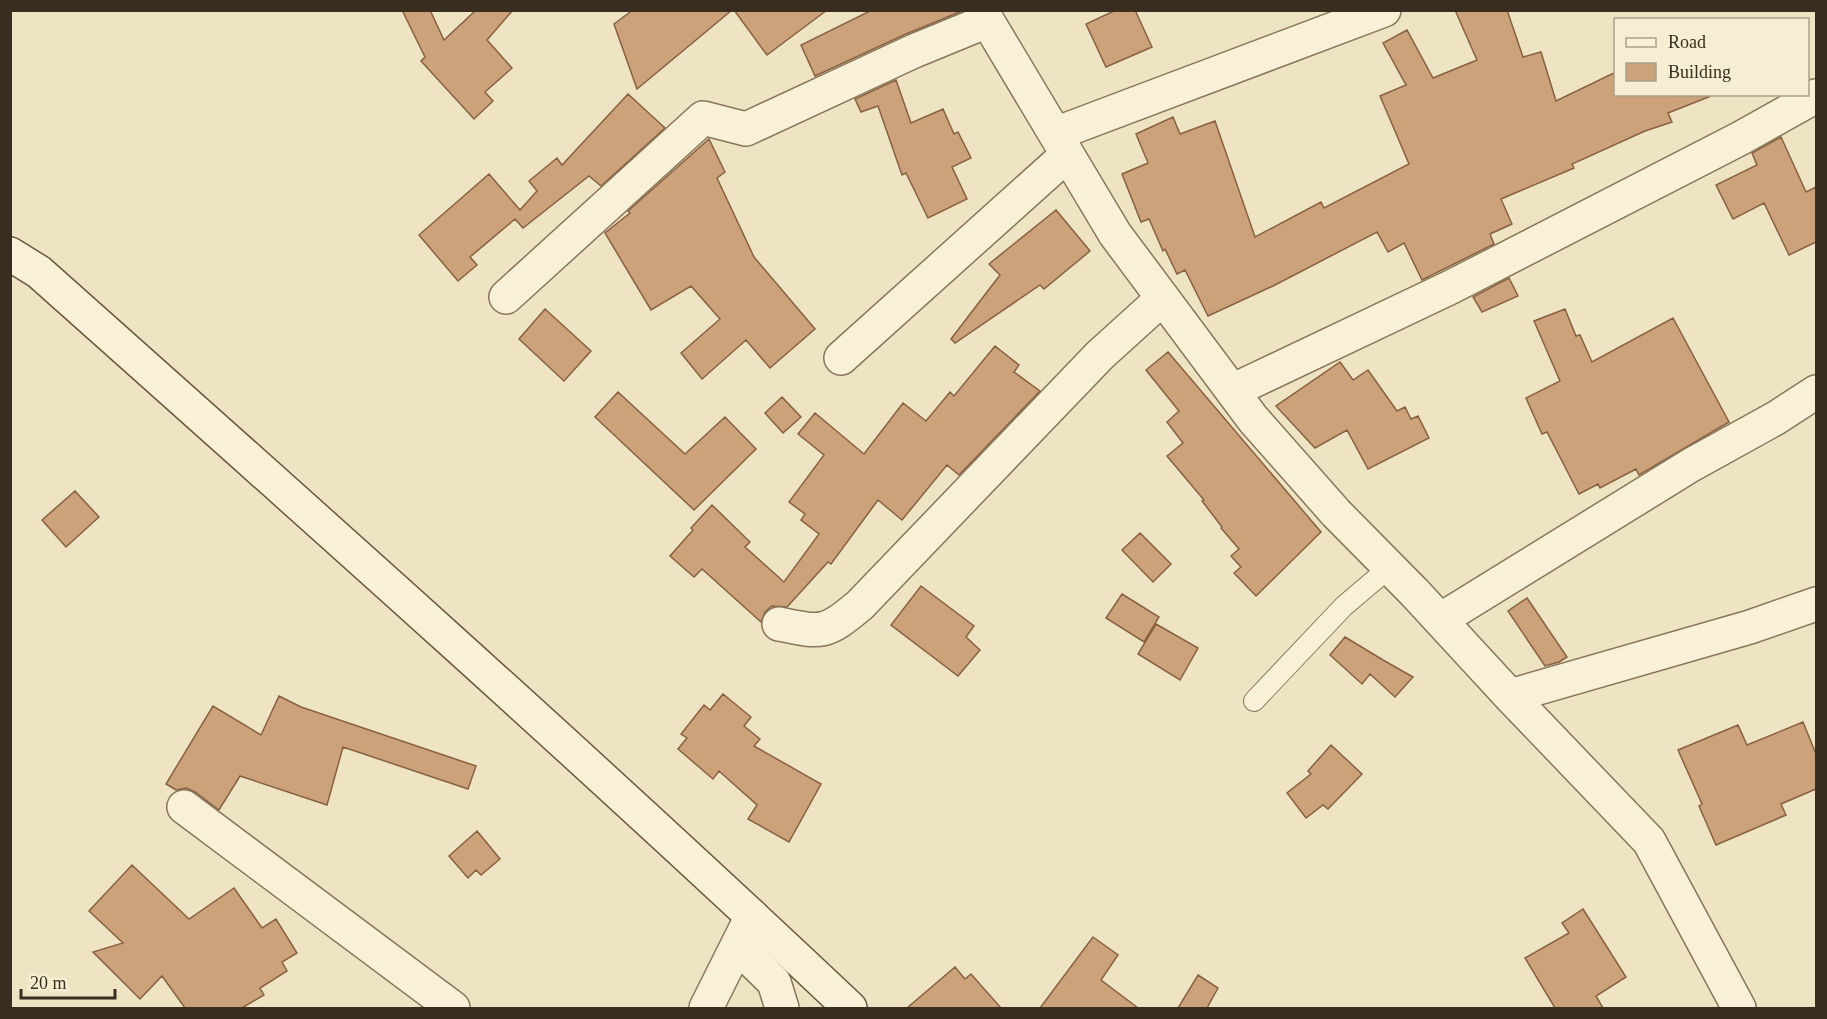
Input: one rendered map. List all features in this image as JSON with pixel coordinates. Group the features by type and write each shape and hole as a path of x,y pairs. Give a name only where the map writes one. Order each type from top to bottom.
{"street":[{"path":"841,358 1061,145 1384,10"},
{"path":"506,297 703,118 746,129 984,16 1114,234 1253,419 1336,513 1649,841 1739,1008"},
{"path":"1232,391 1451,287 1741,138 1816,96"},
{"path":"10,254 39,272 280,487 850,1008"},
{"path":"779,624 813,631 835,625 860,604 1100,355 1163,298"},
{"path":"1440,620 1691,465 1776,418 1816,392"},
{"path":"1510,696 1750,627 1816,604"},
{"path":"184,807 453,1008"},
{"path":"706,1008 752,916"},
{"path":"737,946 774,982 782,1008"}],"lane":[{"path":"1254,701 1344,606 1390,567"}],"building":[{"path":"402,10 430,10 444,40 475,11 513,10 487,40 512,68 485,92 493,101 474,119 421,61 425,57"},
{"path":"633,10 732,10 637,89 614,24"},
{"path":"734,10 827,10 767,55"},
{"path":"872,10 962,11 815,76 801,45"},
{"path":"1116,10 1135,10 1152,47 1106,67 1086,24"},
{"path":"1455,10 1507,10 1523,57 1541,52 1556,101 1614,73 1614,96 1711,96 1668,113 1672,122 1645,131 1572,164 1574,168 1501,199 1512,224 1490,234 1494,244 1422,280 1404,243 1388,252 1377,232 1275,285 1208,316 1185,270 1177,274 1165,249 1163,251 1149,219 1141,222 1122,174 1148,163 1136,134 1173,117 1180,134 1215,121 1255,237 1321,202 1324,208 1409,164 1380,96 1406,85 1383,43 1407,30 1433,78 1477,60"},
{"path":"896,80 911,123 943,109 954,134 958,132 971,158 952,167 967,199 928,218 906,173 902,175 878,106 861,112 855,99"},
{"path":"628,94 665,128 601,186 589,176 523,228 515,219 470,257 477,265 458,281 419,235 489,174 520,210 537,191 529,181 557,158 562,165"},
{"path":"1781,137 1806,192 1816,187 1816,242 1789,255 1764,203 1733,219 1716,185 1757,165 1752,153"},
{"path":"709,139 725,172 717,178 754,257 815,329 770,368 746,340 702,379 681,353 720,319 691,286 651,310 605,233 630,213 628,211"},
{"path":"1056,210 1090,251 1044,289 1040,285 955,343 951,339 1000,275 989,264"},
{"path":"1509,278 1518,296 1482,312 1473,297"},
{"path":"545,309 591,351 564,381 519,339"},
{"path":"1565,309 1576,336 1580,335 1592,362 1673,318 1729,422 1639,475 1636,469 1600,488 1598,484 1579,494 1547,432 1542,434 1526,398 1560,381 1534,321"},
{"path":"995,346 1019,365 1014,372 1040,391 959,475 947,465 902,520 878,500 831,564 828,562 787,607 772,606 765,612 761,622 702,569 694,577 670,556 712,505 750,542 745,547 784,582 819,534 801,520 805,514 789,502 824,455 798,434 815,413 864,454 903,403 926,421 950,392 954,396"},
{"path":"1168,352 1321,532 1256,596 1234,573 1241,567 1231,556 1239,549 1221,528 1202,501 1204,500 1167,456 1183,443 1167,422 1179,411 1146,370"},
{"path":"1340,362 1353,380 1368,370 1397,411 1405,407 1411,419 1418,416 1429,438 1368,469 1347,430 1315,448 1276,406"},
{"path":"618,392 685,454 725,417 756,449 694,510 595,417"},
{"path":"782,397 801,417 783,433 765,413"},
{"path":"75,491 99,517 66,547 42,520"},
{"path":"1140,533 1171,564 1153,582 1122,550"},
{"path":"921,586 974,626 966,637 980,650 958,676 891,625"},
{"path":"1122,594 1159,617 1144,642 1106,618"},
{"path":"1527,598 1567,657 1559,662 1545,666 1508,611"},
{"path":"1156,624 1198,648 1180,680 1138,654"},
{"path":"1345,637 1413,677 1395,697 1370,674 1362,684 1330,655"},
{"path":"723,694 751,717 744,726 760,739 754,746 821,784 789,842 748,819 757,805 719,771 713,779 678,749 687,738 681,734 704,705 710,710"},
{"path":"279,696 301,707 476,766 468,789 343,747 327,805 240,776 219,810 195,792 186,788 176,790 166,784 213,706 261,735"},
{"path":"1803,722 1816,754 1816,789 1781,804 1786,815 1716,845 1699,806 1702,804 1678,750 1738,725 1747,745"},
{"path":"1331,745 1362,774 1328,809 1323,805 1306,818 1287,793 1311,774 1308,771"},
{"path":"477,831 500,859 481,875 476,870 468,878 449,856"},
{"path":"132,865 189,919 234,888 262,928 276,919 297,953 282,962 287,971 260,988 264,995 242,1008 185,1008 162,976 140,999 93,952 123,943 89,911"},
{"path":"1583,909 1626,977 1596,996 1603,1008 1555,1008 1525,958 1569,933 1562,923"},
{"path":"1093,937 1118,955 1101,980 1138,1008 1040,1008"},
{"path":"955,967 965,979 971,974 1001,1008 907,1008"},
{"path":"1198,975 1218,988 1207,1008 1178,1008"}]}
